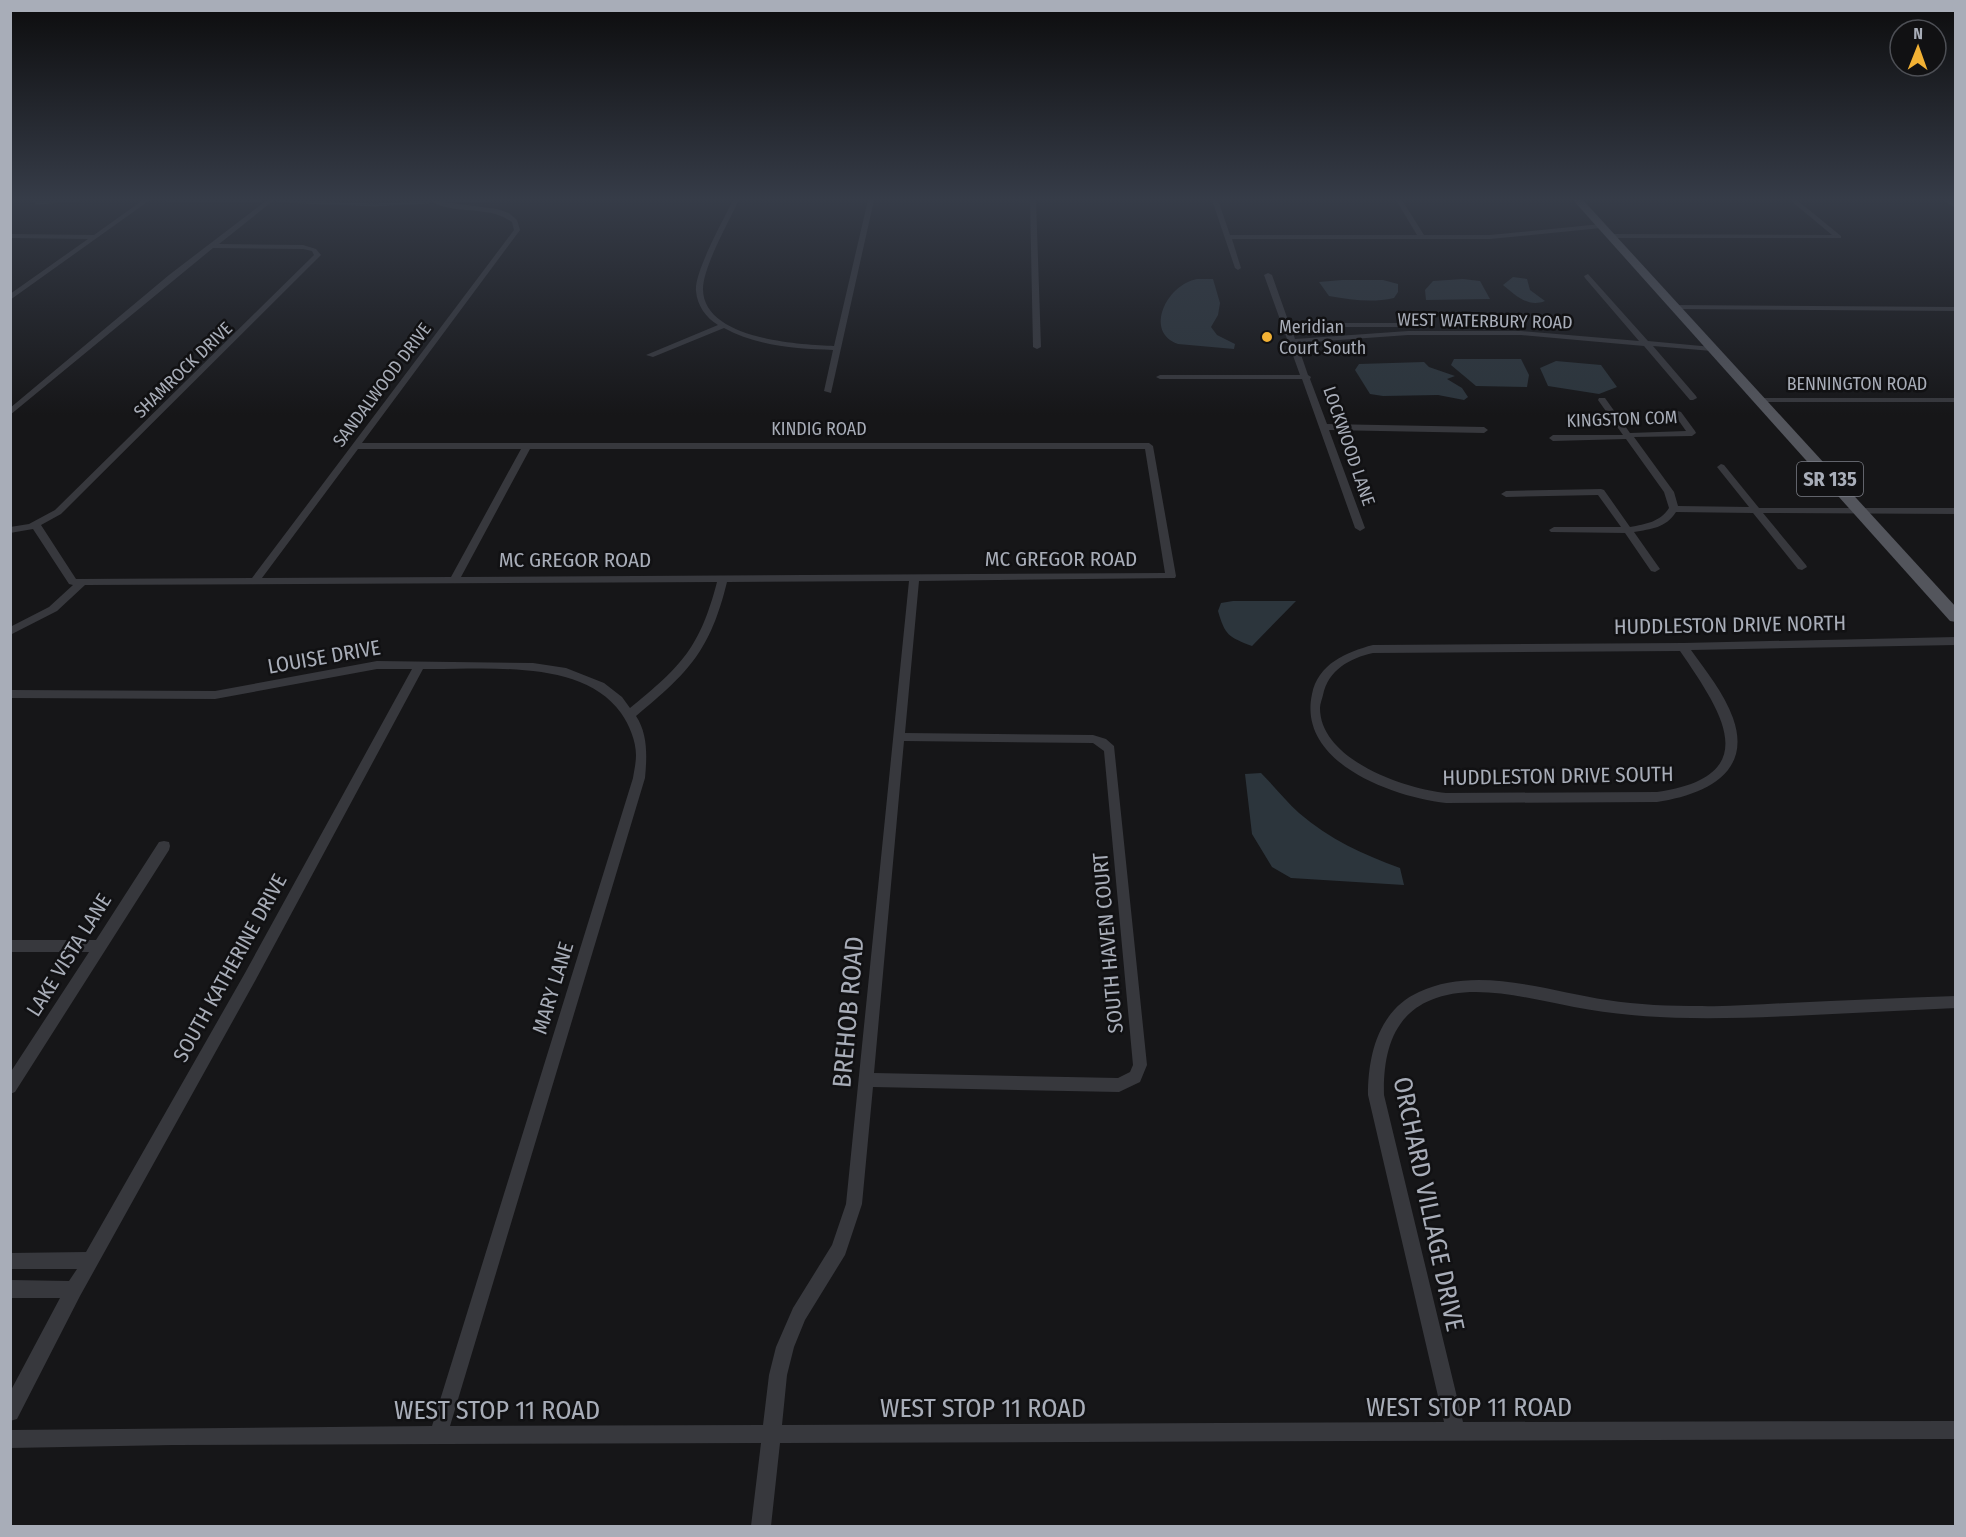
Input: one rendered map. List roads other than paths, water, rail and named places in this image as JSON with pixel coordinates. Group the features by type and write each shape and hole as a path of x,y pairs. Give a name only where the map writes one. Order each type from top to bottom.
{"main road":[{"name":"SR 135","path":"1643,272 1956,617"}],"street":[{"path":"10,298 47,272"},
{"path":"10,413 182,272"},
{"name":"SHAMROCK DRIVE","path":"35,524 60,510 301,272"},
{"name":"SANDALWOOD DRIVE","path":"256,579 487,272"},
{"path":"705,272 699,286 700,297 706,309 725,325 764,340 790,345 838,348"},
{"path":"828,392 855,272"},
{"path":"1035,272 1037,346"},
{"name":"LOCKWOOD LANE","path":"1268,275 1360,528"},
{"path":"1588,276 1693,398"},
{"path":"1674,307 1956,309"},
{"path":"650,355 725,325"},
{"name":"WEST WATERBURY ROAD","path":"1288,325 1520,325 1639,335 1709,345"},
{"name":"WEST WATERBURY ROAD","path":"1293,341 1408,333 1498,333 1709,345"},
{"path":"1160,377 1307,377"},
{"path":"1554,530 1647,529 1668,519 1674,509 1671,495 1602,400"},
{"name":"BENNINGTON ROAD","path":"1760,400 1956,400"},
{"name":"KINGSTON COM","path":"1553,438 1692,433 1678,414"},
{"path":"1325,427 1484,430"},
{"name":"KINDIG ROAD","path":"357,446 1149,446 1171,576"},
{"path":"455,579 527,446"},
{"path":"1721,467 1802,567"},
{"path":"1506,494 1601,492 1655,569"},
{"path":"1674,509 1956,511"},
{"path":"10,530 35,524 73,582 82,582"},
{"name":"MC GREGOR ROAD","path":"82,582 256,579 1171,576"},
{"path":"630,714 669,682 692,656 710,624 723,578"},
{"name":"BREHOB ROAD","path":"761,1527 778,1375 788,1339 799,1314 839,1249 849,1222 856,1185 914,578"},
{"path":"10,632 57,606 82,582"},
{"name":"HUDDLESTON DRIVE NORTH","path":"1397,789 1355,768 1340,756 1323,734 1317,720 1315,703 1317,690 1327,673 1348,657 1374,649 1683,647 1956,641"},
{"name":"HUDDLESTON DRIVE SOUTH","path":"1397,789 1439,798 1670,796 1697,788 1714,778 1726,765 1732,746 1731,732 1724,710 1683,647"},
{"name":"LOUISE DRIVE","path":"10,694 216,695 361,667 420,665 533,667 567,672 600,686 618,700 630,714"},
{"name":"SOUTH KATHERINE DRIVE","path":"10,1412 74,1290 420,665"},
{"name":"MARY LANE","path":"438,1435 639,778 642,753 630,714"},
{"name":"SOUTH HAVEN COURT","path":"866,1080 1119,1085 1135,1077 1140,1065 1110,749 1101,741 1093,739 899,737"},
{"name":"LAKE VISTA LANE","path":"10,1087 164,846"},
{"path":"10,946 100,946"},
{"name":"ORCHARD VILLAGE DRIVE","path":"1456,1433 1376,1095 1375,1068 1380,1046 1390,1024 1406,1008 1421,998 1444,990 1464,987 1489,988 1613,1007 1663,1012 1704,1013 1956,1002"},
{"path":"10,1261 92,1260"},
{"path":"10,1289 74,1290"},
{"name":"WEST STOP 11 ROAD","path":"10,1439 438,1435 1956,1431"}],"place":[{"name":"Meridian Court South","path":"1267,337"}]}
